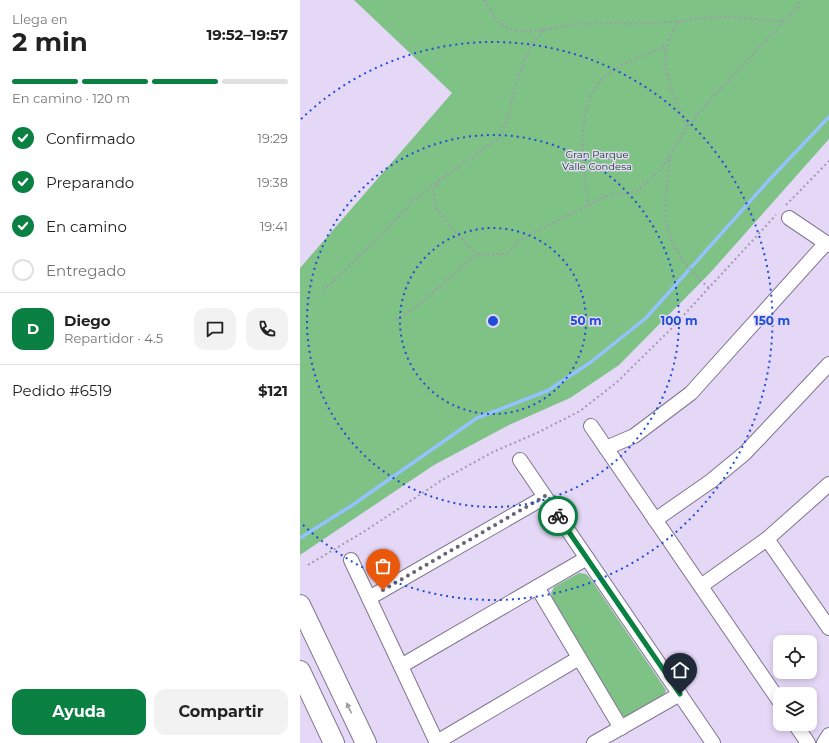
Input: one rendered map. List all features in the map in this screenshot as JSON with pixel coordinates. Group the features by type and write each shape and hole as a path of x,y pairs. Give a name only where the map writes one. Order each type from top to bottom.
{"street":[{"path":"606,448 634,436 691,393 828,244 783,214"},
{"path":"655,520 711,481 745,453 829,364"},
{"path":"591,426 773,692"},
{"path":"520,460 713,743"},
{"path":"701,586 766,539 828,486"},
{"path":"369,598 545,496"},
{"path":"766,539 829,628"},
{"path":"401,666 587,558"},
{"path":"351,560 437,742 579,658"},
{"path":"536,588 621,728"},
{"path":"300,605 366,743"},
{"path":"300,672 334,743"},
{"path":"594,743 680,694"},
{"path":"800,731 808,743"},
{"path":"824,743 829,735"}],"path":[{"path":"484,0 497,21 513,30 524,31 583,24 657,23 725,17 763,21 784,21"},
{"path":"440,179 434,190 435,206 452,230 476,254 492,255 507,253 523,238 606,196 637,191 660,170 687,127 784,21 795,12 799,4 799,0"},
{"path":"678,21 667,44 666,61 668,78 674,100 687,127"},
{"path":"323,291 383,233 412,202 440,179 500,137 508,119 514,90 525,59 533,42 546,28"},
{"path":"588,206 583,141 586,112 592,92 605,76 620,66 667,44"},
{"path":"671,154 666,204 667,224 670,237 678,253 698,279 710,288"},
{"path":"308,565 365,531 442,480 493,452 539,432 580,411 617,382 670,330 783,214 829,161"},
{"path":"396,320 421,303 476,254"}],"green space":[{"name":"Gran Parque Valle Condesa","path":"354,0 829,0 829,139 710,273 619,365 570,398 509,425 434,465 300,555 300,268 452,93"},
{"path":"579,573 586,574 590,578 666,690 664,696 625,717 618,712 553,600 551,593 554,587"}],"waterway":[{"path":"300,538 351,506 477,418 547,391 591,362 646,318 770,179 829,117"}],"way so far":[{"path":"383,590 545,496 558,516"}],"route":[{"path":"558,516 680,694"}]}
